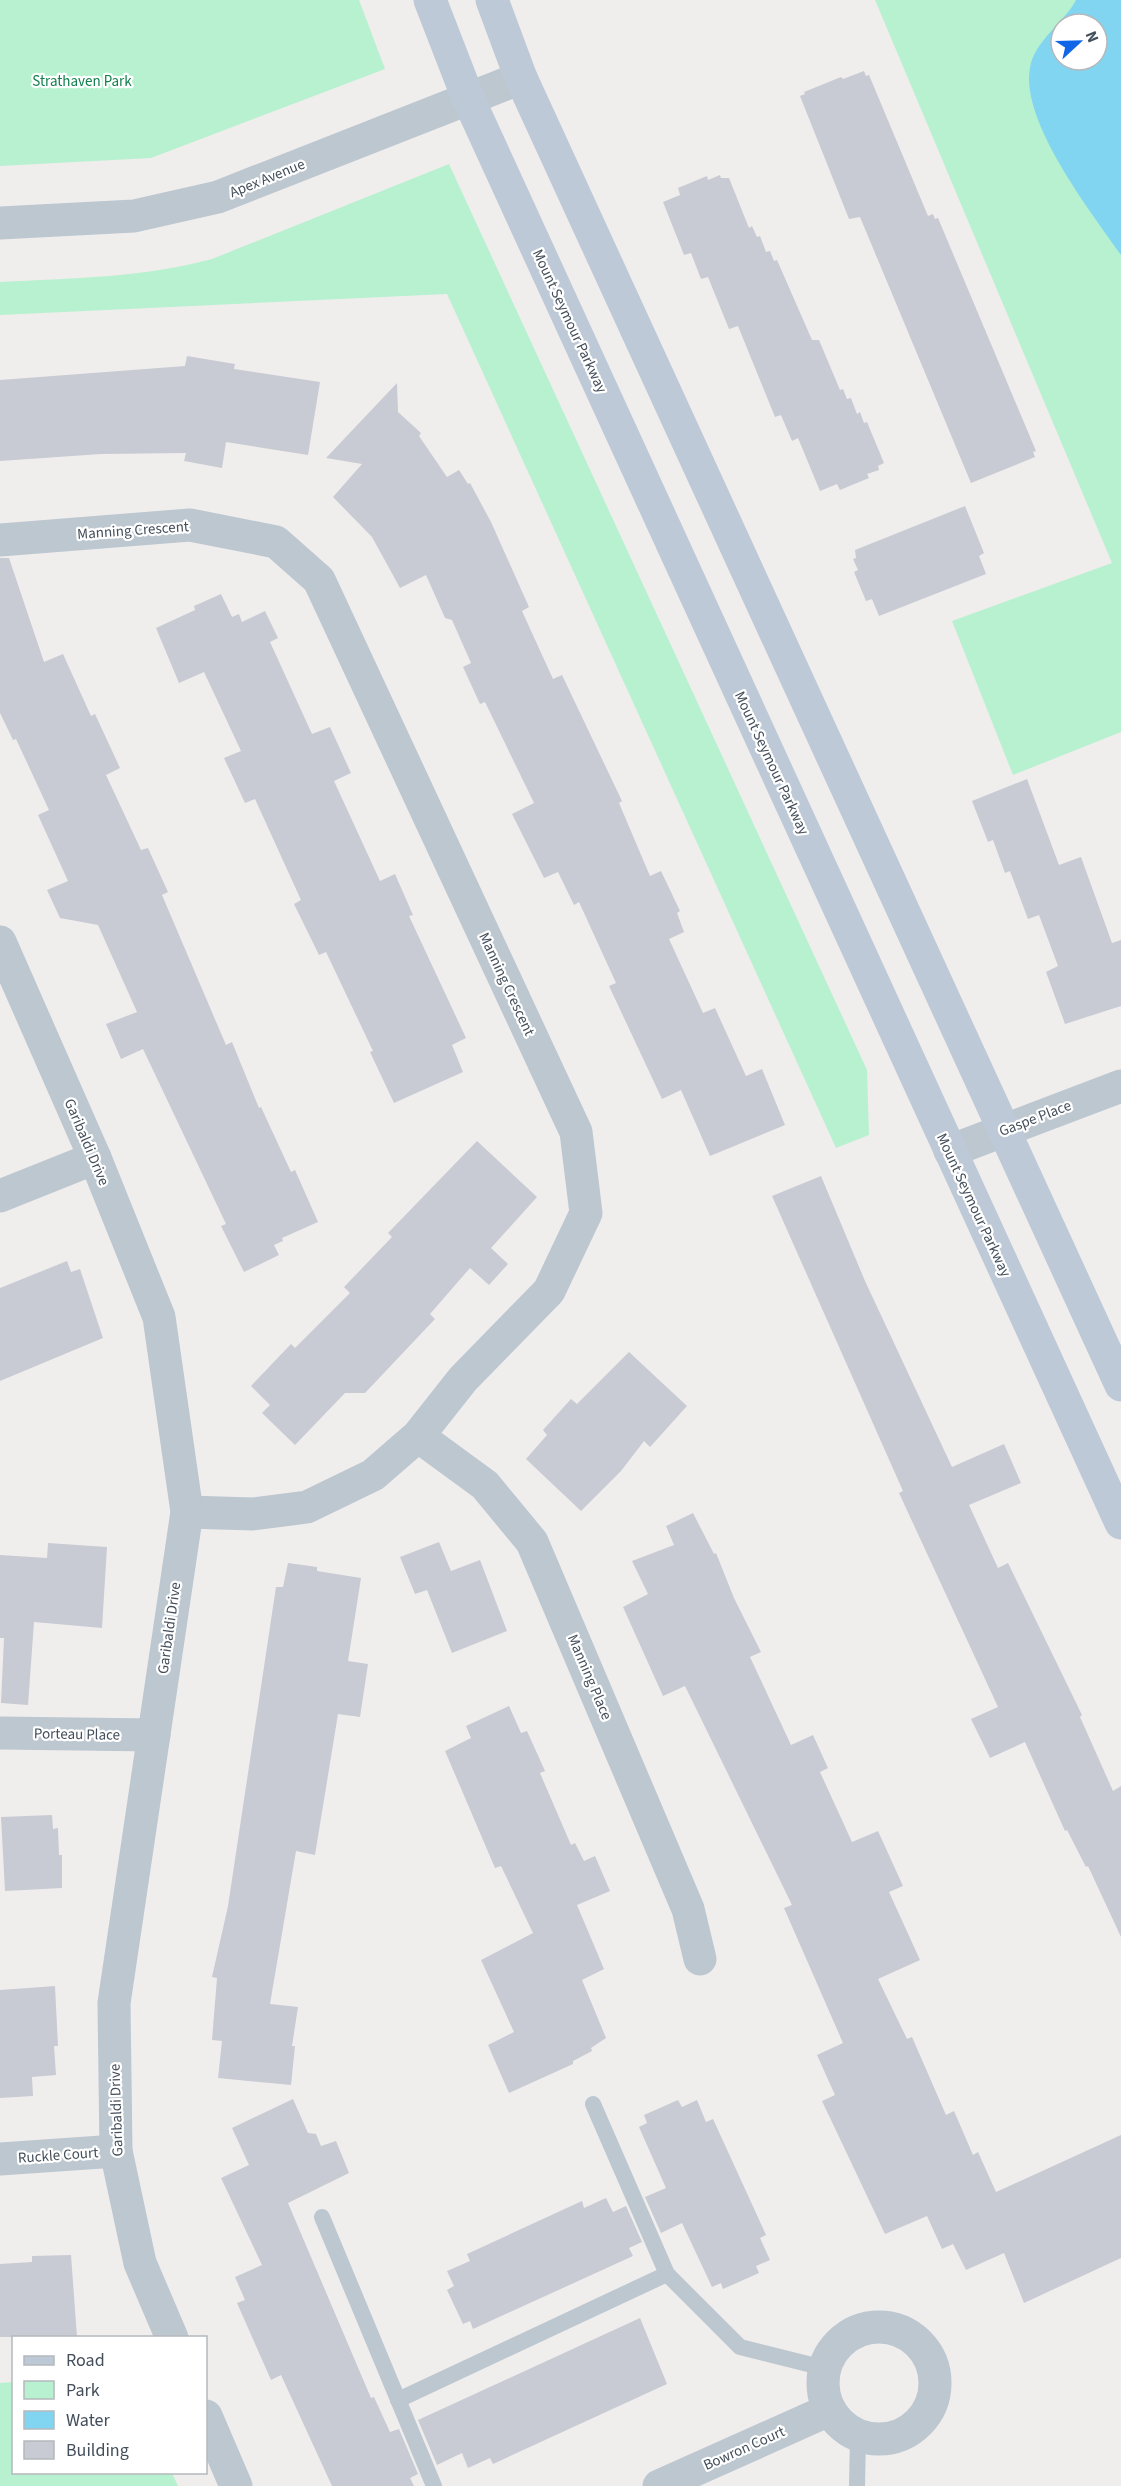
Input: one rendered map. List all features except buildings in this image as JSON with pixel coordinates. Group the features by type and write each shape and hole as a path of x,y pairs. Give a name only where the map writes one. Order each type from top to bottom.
{"main road":[{"name":"Mount Seymour Parkway","path":"430,0 468,98 1121,1523"},
{"path":"492,0 521,78 1121,1384"}],"street":[{"name":"Apex Avenue","path":"0,223 134,216 218,197 521,78"},
{"name":"Manning Crescent","path":"0,540 190,525 276,542 319,580 576,1132 586,1213 549,1291 463,1379 418,1436 373,1475 307,1507 253,1514 187,1512"},
{"name":"Garibaldi Drive","path":"0,942 95,1158 159,1317 187,1512 114,2003 116,2151 140,2263 172,2336"},
{"name":"Gaspe Place","path":"950,1151 1121,1086"},
{"path":"0,1196 95,1158"},
{"name":"Manning Place","path":"418,1436 485,1485 532,1542 688,1909 700,1959"},
{"name":"Porteau Place","path":"0,1733 154,1735"},
{"name":"Ruckle Court","path":"0,2159 116,2151"},
{"path":"888,2327 911,2337 929,2356 936,2380 931,2406 913,2429 886,2440 858,2436 840,2425 829,2410 822,2390 824,2368 838,2344 862,2329 888,2327"},
{"name":"Bowron Court","path":"659,2486 829,2410"},
{"path":"207,2418 236,2486"}],"lane":[{"path":"593,2104 667,2274 740,2347 824,2368"},
{"path":"322,2217 434,2486"},
{"path":"398,2400 667,2274"},
{"path":"857,2486 858,2436"}],"green space":[{"name":"Strathaven Park","path":"0,0 359,0 385,69 151,158 0,166"},
{"path":"875,0 1121,0 1121,732 1013,775 952,621 1112,563"},
{"path":"449,164 867,1070 869,1135 836,1148 447,294 0,315 0,282 133,274 212,259"},
{"path":"12,2382 12,2474 172,2474 178,2486 0,2486 0,2383"}],"water":[{"path":"1076,0 1121,0 1121,255 1076,191 1046,139 1036,114 1030,89 1030,68 1033,58 1049,34 1049,72 1109,72 1109,12 1068,12"}]}
